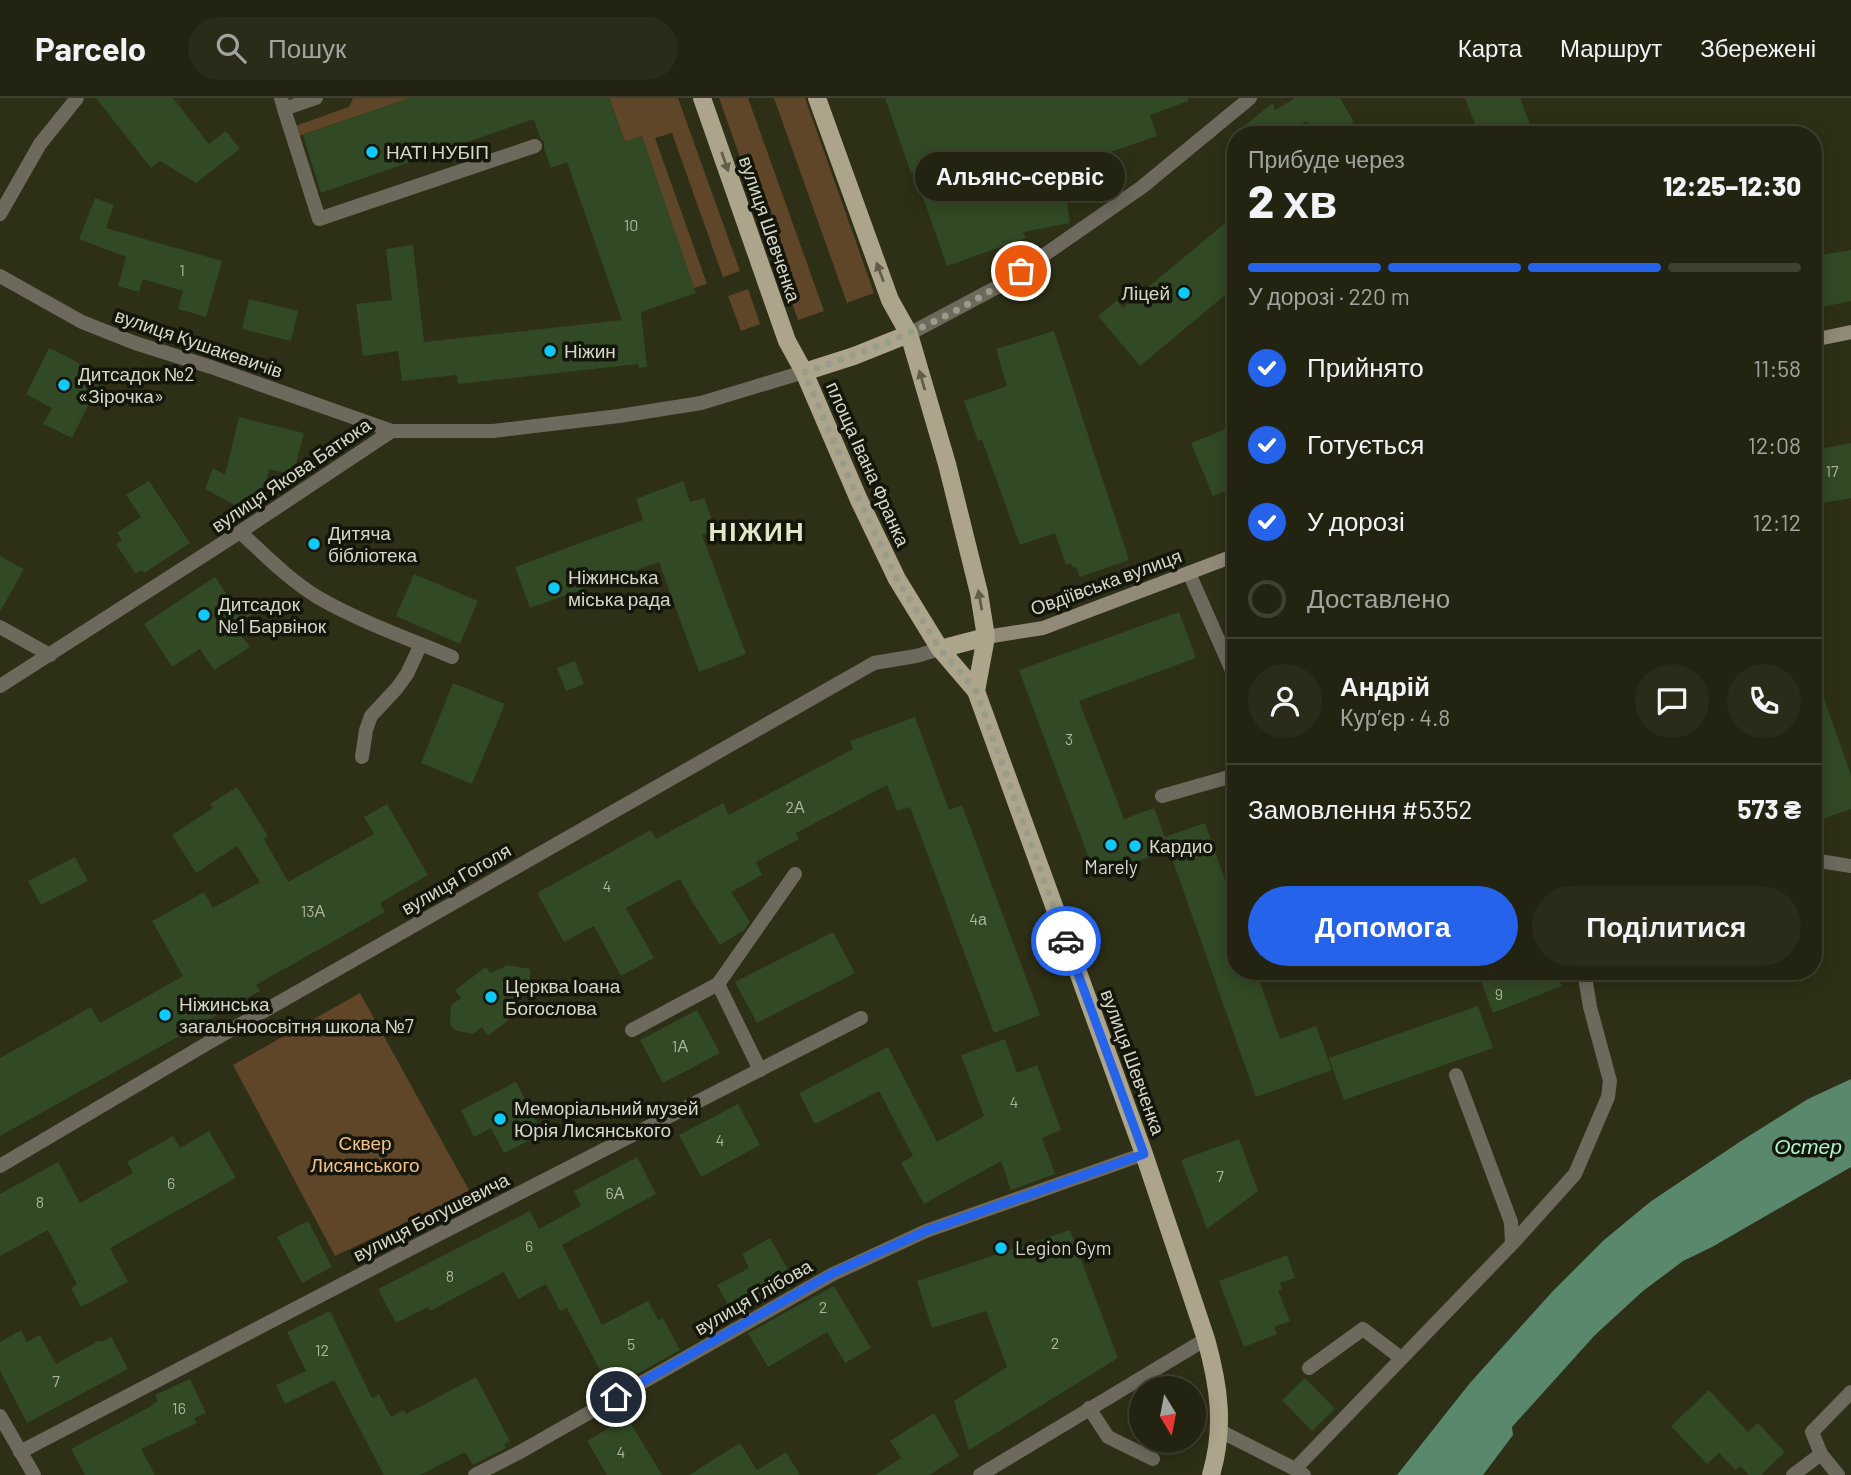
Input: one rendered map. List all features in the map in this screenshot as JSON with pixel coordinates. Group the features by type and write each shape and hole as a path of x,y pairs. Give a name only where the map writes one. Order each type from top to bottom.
{"main road":[{"name":"вулиця Шевченка","path":"702,98 787,341 804,372"},
{"path":"817,98 890,300 909,334 947,464 979,593 986,637 976,691"},
{"path":"1822,338 1851,332"},
{"name":"площа Івана Франка","path":"909,334 804,372 859,500 897,579 940,649 976,691"},
{"name":"Овдіївська вулиця","path":"986,637 1043,628 1227,558"},
{"path":"940,649 986,637"},
{"name":"вулиця Шевченка","path":"976,691 1144,1154 1206,1339 1219,1401 1220,1432 1211,1475"}],"street":[{"path":"0,214 40,144 78,98"},
{"path":"316,98 282,104 319,219 535,146"},
{"path":"909,334 1001,285 1142,187 1250,98"},
{"name":"вулиця Кушакевичів","path":"0,276 82,322 135,343 392,431"},
{"name":"вулиця Якова Батюка","path":"0,686 240,533 392,431 493,431 619,416 701,403 804,372"},
{"path":"240,533 282,572 318,597 452,657"},
{"path":"1189,573 1227,660"},
{"path":"0,627 50,655"},
{"path":"362,757 371,716 407,674 421,645"},
{"name":"вулиця Гоголя","path":"0,1166 208,1042 874,663 940,649"},
{"path":"1162,796 1227,778"},
{"path":"1822,861 1851,866"},
{"path":"632,1030 718,985 795,874"},
{"path":"1220,1432 1299,1472 1401,1358 1512,1244 1574,1174 1608,1097 1610,1081 1586,980"},
{"path":"718,985 760,1070"},
{"name":"вулиця Богушевича","path":"20,1452 861,1018"},
{"path":"1456,1075 1511,1222 1512,1244"},
{"name":"вулиця Глібова","path":"475,1475 833,1273 926,1231 1144,1154"},
{"path":"1309,1368 1363,1329 1401,1358"},
{"path":"980,1475 1206,1339"},
{"path":"1838,1475 1821,1454 1812,1432 1851,1392"},
{"path":"1090,1409 1108,1437 1153,1459"},
{"path":"0,1416 34,1475"},
{"path":"1793,1475 1821,1454"}],"green space":[{"path":"353,98 410,98 299,136 295,126 349,107"},
{"path":"609,98 678,98 740,271 723,277 672,133 655,138 707,284 694,288 642,137 625,142"},
{"path":"719,98 748,98 824,311 798,320"},
{"path":"774,98 805,98 874,293 847,303"},
{"path":"748,289 760,324 741,331 728,296"},
{"name":"Сквер Лисянського","path":"360,993 470,1192 335,1256 233,1065"}],"water":[{"name":"Остер","path":"1851,1079 1851,1167 1683,1261 1643,1291 1595,1335 1512,1427 1513,1435 1483,1475 1397,1475 1470,1383 1552,1292 1604,1240 1650,1202 1741,1141 1808,1099"}],"building":[{"path":"96,98 173,98 209,144 226,131 240,149 196,183 160,161 151,168"},
{"path":"410,98 609,98 625,142 642,136 696,293 641,312 647,367 639,368 638,364 458,384 457,375 402,381 398,351 363,356 356,304 392,300 386,249 413,245 424,342 622,320 567,162 551,168 534,119 321,193 303,135"},
{"path":"885,98 1188,98 1188,101 1150,115 1157,136 1108,153 1117,178 1066,196 1070,223 1023,232 1026,238 947,266"},
{"path":"1340,98 1354,122 1347,126 1309,126 1306,121 1299,126 1244,126 1273,103 1275,110 1294,99"},
{"path":"1465,98 1520,98 1531,126 1476,126"},
{"path":"95,198 114,205 106,228 222,261 206,317 178,309 183,291 143,279 139,292 118,286 126,257 79,239"},
{"name":"Ліцей","path":"1227,221 1227,294 1140,366 1098,316 1117,300 1123,308"},
{"path":"1851,250 1851,301 1822,307 1822,255"},
{"path":"249,299 298,311 291,341 242,329"},
{"path":"1054,331 1129,560 1080,577 1076,567 1073,568 1071,563 1066,565 1055,533 1020,545 982,440 978,441 964,401 1007,386 996,349"},
{"name":"Дитсадок №2 «Зірочка»","path":"49,348 103,375 72,438 43,424 52,408 26,394"},
{"path":"239,417 304,433 293,475 269,469 263,496 239,507 205,489 213,468 225,475"},
{"path":"1227,429 1227,491 1213,496 1191,443"},
{"path":"1851,443 1851,498 1822,503 1822,448"},
{"path":"149,481 190,543 144,573 142,570 135,573 116,544 122,540 117,533 141,517 126,495"},
{"name":"Ніжинська міська рада","path":"683,481 690,502 704,498 716,531 702,535 746,654 699,672 659,562 530,608 515,567 643,520 636,499"},
{"path":"0,556 24,569 0,612"},
{"path":"414,574 478,601 460,644 396,616"},
{"name":"Дитсадок №1 Барвінок","path":"215,577 235,607 242,602 258,626 242,636 250,647 214,670 200,649 172,667 144,624"},
{"path":"1179,612 1196,658 1079,701 1124,819 1154,808 1165,837 1205,823 1227,885 1227,980 1259,980 1280,1039 1316,1026 1332,1070 1256,1097 1169,850 1119,868 1092,867 1019,670"},
{"path":"575,661 584,684 566,691 557,668"},
{"path":"453,683 505,704 472,784 421,763"},
{"path":"1822,693 1851,775 1851,809 1822,819"},
{"path":"915,717 949,810 962,805 1040,1015 994,1033 910,807 897,811 887,785 796,833 799,839 756,862 762,875 731,892 750,922 744,930 720,945 680,879 626,908 654,958 621,976 594,926 564,942 537,893 651,830 656,839 723,803 729,815 853,749 850,741"},
{"path":"237,787 268,836 264,839 288,882 374,834 364,817 387,804 428,875 380,903 385,912 256,985 260,991 0,1136 0,1058 91,1007 100,1023 183,976 152,921 204,892 213,908 260,882 237,846 196,873 172,835 213,808 210,804"},
{"path":"75,857 88,881 41,905 28,881"},
{"path":"833,932 855,973 757,1023 735,982"},
{"name":"Церква Іоана Богослова","path":"508,965 530,969 530,987 516,1007 519,1012 488,1036 482,1027 473,1034 457,1031 452,1027 451,1005 461,998 455,990 486,967 490,973"},
{"path":"1480,980 1560,980 1562,986 1493,1013"},
{"path":"1478,1006 1493,1048 1344,1100 1329,1058"},
{"path":"697,1010 720,1053 663,1083 640,1040"},
{"path":"1005,1039 1017,1073 1037,1065 1061,1130 1042,1138 1055,1174 1011,1190 1001,1161 924,1204 901,1163 913,1156 879,1091 815,1124 799,1093 888,1047 937,1142 984,1116 961,1055"},
{"name":"Меморіальний музей Юрія Лисянського","path":"516,1082 543,1134 504,1153 491,1128 474,1137 461,1110"},
{"path":"738,1104 760,1145 701,1177 679,1135"},
{"path":"209,1131 236,1178 110,1248 128,1282 81,1307 71,1288 77,1284 48,1230 0,1256 0,1194 58,1162 80,1203 133,1173 127,1162 173,1136 180,1148"},
{"path":"1239,1139 1258,1191 1207,1229 1181,1160"},
{"path":"637,1157 656,1194 562,1245 602,1325 648,1301 658,1320 663,1318 680,1350 610,1389 567,1308 560,1311 546,1284 518,1299 504,1272 430,1311 428,1307 396,1323 378,1289 530,1211 539,1229 581,1206 574,1191"},
{"path":"308,1221 332,1267 302,1283 277,1237"},
{"path":"1070,1230 1118,1358 969,1450 954,1401 1007,1367 986,1311 932,1328 917,1281"},
{"path":"770,1238 796,1284 738,1317 735,1312 733,1314 717,1285 749,1268 742,1254"},
{"path":"1287,1255 1295,1278 1280,1283 1282,1289 1278,1290 1290,1321 1274,1327 1277,1334 1244,1347 1219,1281"},
{"path":"834,1286 871,1348 845,1363 827,1332 768,1367 748,1333"},
{"path":"330,1311 372,1398 379,1394 391,1417 404,1410 406,1414 476,1377 510,1441 504,1444 506,1448 473,1465 465,1452 420,1475 384,1475 334,1380 285,1404 276,1385 306,1371 287,1332"},
{"path":"21,1330 27,1342 40,1335 56,1364 100,1340 101,1342 111,1337 128,1369 27,1423 0,1371 0,1342"},
{"path":"1305,1378 1335,1409 1312,1431 1282,1400"},
{"path":"190,1379 206,1413 194,1418 197,1423 141,1449 155,1475 85,1475 71,1449 153,1405 158,1401 155,1395"},
{"path":"1709,1390 1748,1432 1758,1423 1785,1452 1761,1475 1749,1475 1740,1466 1736,1470 1719,1453 1707,1464 1671,1426"},
{"path":"934,1413 959,1456 929,1475 875,1475 901,1458 890,1441"},
{"path":"627,1417 662,1475 607,1475 587,1441"},
{"path":"740,1443 757,1470 786,1452 800,1475 689,1475"}],"way so far":[{"path":"1021,271 1001,285 909,334 804,372 859,500 897,579 940,649 976,691 1066,941"}],"place":[{"name":"НАТІ НУБІП","path":"372,152"},
{"name":"Альянс-сервіс","path":"1021,271"},
{"name":"Ліцей","path":"1184,293"},
{"name":"Ніжин","path":"550,351"},
{"name":"Дитсадок №2 «Зірочка»","path":"64,385"},
{"name":"Дитяча бібліотека","path":"314,544"},
{"name":"Ніжинська міська рада","path":"554,588"},
{"name":"Дитсадок №1 Барвінок","path":"204,615"},
{"name":"Marely","path":"1111,845"},
{"name":"Кардио","path":"1135,846"},
{"name":"Церква Іоана Богослова","path":"491,997"},
{"name":"Ніжинська загальноосвітня школа №7","path":"165,1015"},
{"name":"Меморіальний музей Юрія Лисянського","path":"500,1119"},
{"name":"Legion Gym","path":"1001,1248"}],"district":[{"name":"НІЖИН","path":"757,532"}],"route":[{"path":"616,1397 833,1273 926,1231 1144,1154 1066,941"}]}
